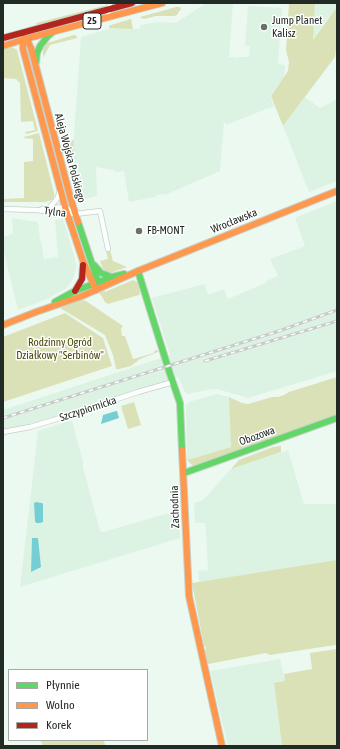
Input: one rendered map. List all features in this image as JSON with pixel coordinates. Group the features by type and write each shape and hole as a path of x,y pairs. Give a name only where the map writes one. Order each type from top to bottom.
{"street":[{"name":"25","path":"3,38 110,6 132,3"},
{"name":"25","path":"3,46 162,3"},
{"path":"108,17 110,6"},
{"name":"Aleja Wojska Polskiego","path":"23,32 25,39 30,45 75,214 92,263 95,286"},
{"path":"36,66 37,53 40,46 53,32"},
{"name":"Aleja Wojska Polskiego","path":"25,39 23,49 60,189 82,261 95,286"},
{"path":"50,207 57,199 60,189"},
{"name":"Wrocławska","path":"3,325 95,286 337,191"},
{"name":"Tylna","path":"36,210 50,207 66,210 75,214 100,211 108,249"},
{"name":"Tylna","path":"3,208 66,210"},
{"path":"75,292 83,276 82,261"},
{"path":"92,263 101,273 112,277"},
{"name":"Wrocławska","path":"36,312 75,292 95,286 112,277 138,270"},
{"name":"Zachodnia","path":"138,270 181,407 189,596 222,746"},
{"name":"Szczypiornicka","path":"3,432 30,427 173,382"},
{"name":"Obozowa","path":"184,473 337,418"}],"shaded area":[{"path":"206,3 233,3 229,57 237,58 249,57 250,46 245,46 248,6 282,8 278,64 285,65 284,77 270,96 274,106 226,125 224,121 220,171 165,195 156,195 155,197 129,202 124,171 115,172 114,169 112,170 96,167 97,196 85,199 78,173 75,174 72,164 81,37 111,28 139,29 141,25 151,23 176,23"},
{"path":"315,3 337,3 337,7 312,40"},
{"path":"305,97 320,108 337,99 337,181 309,192 283,126"},
{"path":"337,201 337,371 248,398 217,389 187,394 178,377 56,417 3,431 3,410 170,355 152,298 204,284 208,295 224,289 228,299 266,283 266,281 278,276 270,259 305,246 295,218"},
{"path":"12,218 38,222 44,259 58,257 55,220 63,219 76,264 76,270 72,281 65,289 47,299 18,310 3,248 3,237 13,234"},
{"path":"217,394 230,398 231,447 187,460 186,406 189,402"},
{"path":"72,420 100,531 103,532 179,510 180,538 20,587 38,431"},
{"path":"288,450 304,504 337,504 337,561 199,582 198,571 208,570 206,532 205,523 195,522 194,503 203,500 231,469"},
{"path":"280,659 285,681 274,684 282,746 228,746 210,671"}],"green space":[{"path":"289,3 315,3 313,40 337,7 337,41 335,57 283,126 271,96 288,71 289,62 286,50"},
{"path":"107,6 37,26 36,23"},
{"path":"180,7 181,9 175,16 156,16 144,19 140,17"},
{"path":"131,19 133,29 109,28 111,25"},
{"path":"74,35 77,36 77,38 50,45 43,58 43,48 47,43"},
{"path":"11,47 18,50 38,131 26,134 25,132 35,130 33,121 21,122 20,83 16,79 3,78 3,48"},
{"path":"29,50 48,124 38,95 26,51"},
{"path":"49,131 68,200 65,200 48,132"},
{"path":"39,133 54,197 52,200 45,202 3,202 3,199 24,198 24,162 33,161 33,139 23,138"},
{"path":"74,140 72,164 75,173 78,173 80,182 78,183 86,211 77,183 74,184 63,143"},
{"path":"106,250 110,250 113,261 127,267 113,272 108,272 103,269 100,261 108,259"},
{"path":"133,280 138,283 140,292 139,295 108,304 100,295 99,292 104,290 105,292"},
{"path":"78,300 86,301 123,326 121,329 122,336 125,336 133,359 154,353 155,350 159,351 140,359 131,366 116,369 113,355 105,335 60,308"},
{"name":"Rodzinny Ogród Działkowy \"Serbinów\"","path":"65,313 103,338 112,366 3,402 3,337"},
{"path":"337,377 337,415 193,466 187,460 231,447 229,397 248,404 272,397 278,397 289,392"},
{"path":"134,402 141,425 128,429 121,406"},
{"path":"281,446 281,452 231,469 239,460 273,447"},
{"path":"337,560 337,644 270,655 266,653 207,663 204,650 206,647 204,646 192,583"},
{"path":"337,649 337,746 282,746 274,683 285,681 284,674 312,669 310,653"},
{"path":"40,741 104,741 106,746 43,746"}],"water":[{"path":"117,411 119,418 101,424 103,415"},
{"path":"36,502 43,504 43,522 40,523 36,523 35,521 34,503"},
{"path":"32,538 38,538 41,567 31,572"}],"railway":[{"path":"3,418 279,331 337,310"},
{"path":"205,361 337,321"}],"traffic: fast":[{"path":"36,62 37,53 40,46 53,32"},
{"path":"78,222 98,282 96,290"},
{"path":"94,265 101,273 112,277"},
{"path":"138,271 180,403 182,450"},
{"path":"55,302 75,291 124,274"},
{"path":"184,473 337,418"}],"traffic: slow":[{"path":"3,46 162,3"},
{"path":"24,38 23,49 65,207 83,261 96,290"},
{"path":"25,39 31,48 78,222"},
{"path":"3,325 82,296 138,271 337,191"},
{"path":"182,450 189,596 222,746"}],"traffic: jam":[{"path":"3,38 132,3"},
{"path":"75,291 82,279 83,265"}],"place":[{"name":"Jump Planet Kalisz","path":"264,27"},
{"name":"FB-MONT","path":"139,231"}]}
